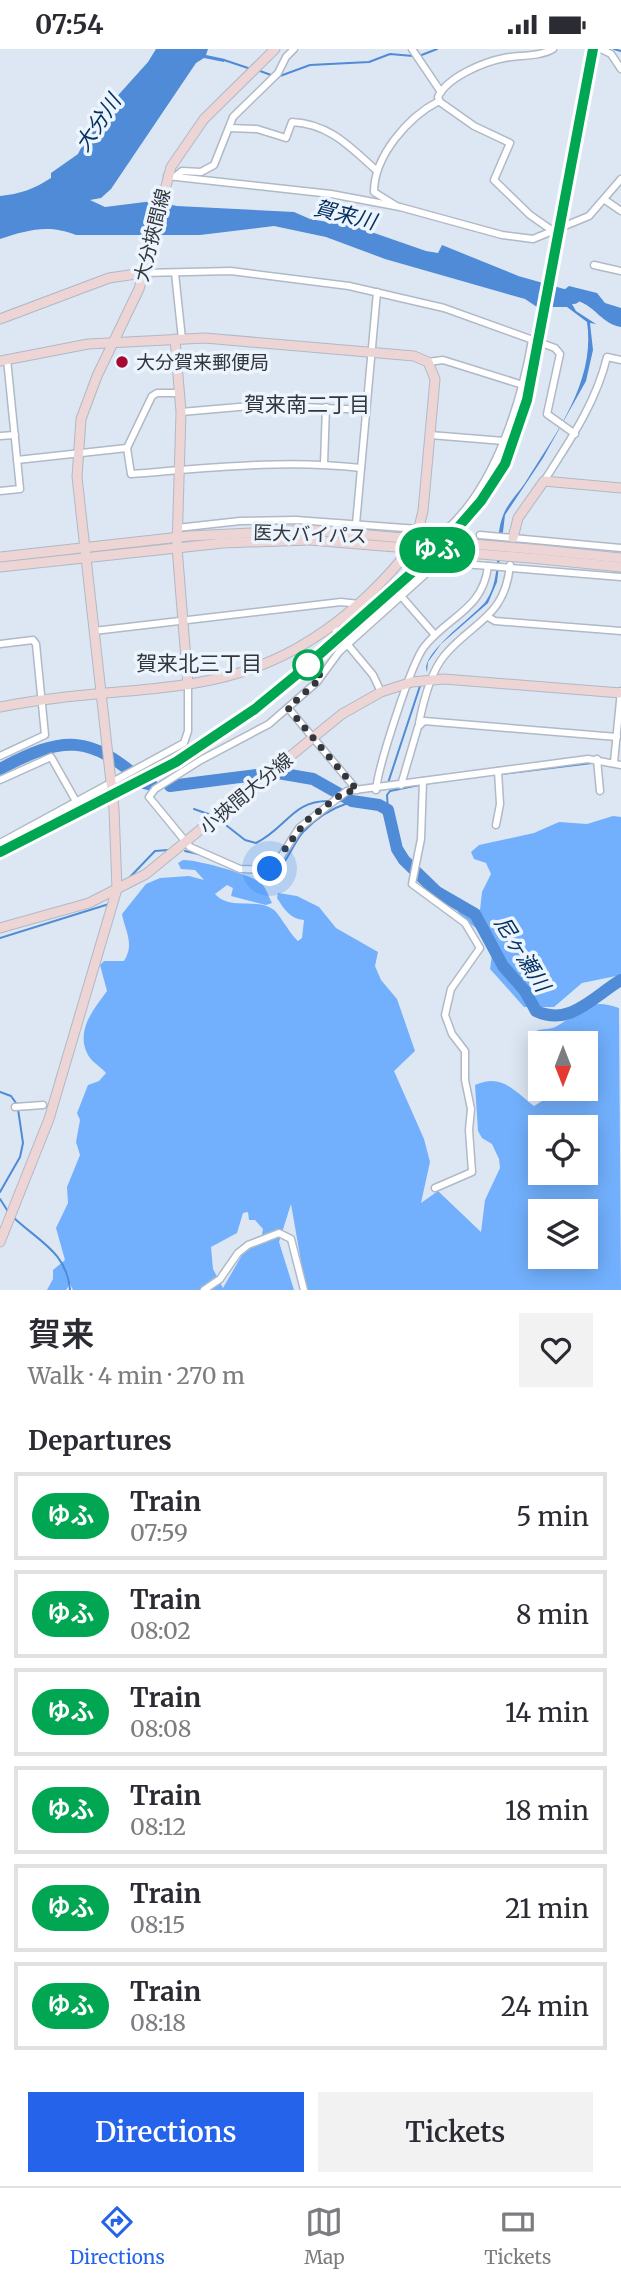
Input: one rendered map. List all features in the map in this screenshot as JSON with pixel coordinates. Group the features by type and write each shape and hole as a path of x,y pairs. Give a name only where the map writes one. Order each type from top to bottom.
{"street":[{"name":"大分挾間線","path":"0,1242 49,1119 117,889 111,785 77,454 85,408 139,289 169,178 204,119 274,49"},
{"path":"169,178 182,171 201,172 213,167 237,113 278,73 286,57 294,49"},
{"path":"412,49 441,92"},
{"path":"400,207 374,192 376,170 395,140 418,116 439,101 441,92 465,74 498,60 553,49"},
{"path":"601,49 609,52 621,69"},
{"path":"439,101 474,126 510,143 495,176 496,182 552,231"},
{"path":"229,128 257,129 286,138 292,122 313,126 338,135 376,170"},
{"path":"169,178 308,191 400,207 502,235 533,239 589,216 621,179"},
{"path":"605,200 621,211"},
{"path":"594,265 621,271"},
{"path":"0,319 109,278 144,268 175,273 257,273 377,292 444,308 555,348 561,354 547,414 575,434"},
{"path":"0,843 111,785 186,741 188,685 177,538 181,412 175,273"},
{"path":"356,524 377,292"},
{"path":"0,491 20,489 4,360 113,342 236,339 414,356 428,362 443,360 523,386"},
{"path":"177,538 274,520 356,524 439,533 449,527 475,492 503,441 523,386 533,340"},
{"path":"401,785 419,725 426,680 445,655 488,617 502,599 520,513 575,434 595,394 607,357 621,360"},
{"path":"0,707 225,679 267,665 333,627 398,566 418,530 423,511 435,379 428,362"},
{"path":"180,393 153,395 127,448 131,474 253,463 324,464 361,468"},
{"path":"181,412 263,405 366,410"},
{"path":"324,464 326,407"},
{"path":"0,436 15,435"},
{"path":"430,435 503,441"},
{"path":"17,460 127,448"},
{"path":"544,481 621,488"},
{"name":"医大バイパス","path":"0,567 177,538 259,530 542,555 621,558"},
{"path":"480,535 621,548"},
{"name":"医大バイパス","path":"0,557 85,552"},
{"name":"医大バイパス","path":"542,555 621,566"},
{"path":"621,577 439,562 348,644 322,677 265,727 201,760 150,793 153,804 186,843 240,869 267,870 275,866 299,828 343,793 597,759 618,763 621,692"},
{"path":"379,789 408,683 420,652 435,635 478,598 486,584 488,566"},
{"path":"401,596 435,635"},
{"path":"94,631 341,602 359,604"},
{"path":"488,617 495,621 621,631"},
{"path":"333,627 373,675 381,692"},
{"path":"0,644 33,640 36,643 45,736 0,756"},
{"name":"小挾間大分線","path":"0,928 79,906 155,868 352,707 381,692 426,680 621,692"},
{"path":"288,708 357,790"},
{"path":"419,725 425,721 617,737"},
{"path":"0,780 51,757 77,803"},
{"path":"597,759 600,791"},
{"path":"496,825 500,804 498,771"},
{"path":"423,781 422,829 412,882 419,892 465,923 480,948 451,989 445,1015 452,1034 465,1051 465,1080 471,1109 469,1130 472,1172 435,1188"},
{"path":"15,1107 43,1105"},
{"path":"204,1290 220,1279 242,1248 279,1233 291,1238 304,1290"}],"shaded area":[{"path":"613,816 621,817 621,975 582,983 554,1007 524,1007 490,969 494,941 461,917 457,910 480,910 482,892 491,874 486,863 474,859 471,852 479,845 534,833 559,822 587,824"},
{"path":"183,860 199,862 257,880 272,903 266,905 231,896 233,888 227,885 215,894 228,902 267,906 274,910 298,941 302,938 304,920 288,913 277,898 278,893 297,896 319,907 336,928 378,952 375,966 381,980 397,999 415,1051 394,1071 424,1139 430,1162 421,1203 438,1191 481,1232 485,1200 500,1168 492,1144 482,1138 478,1131 475,1085 500,1082 534,1106 542,1101 598,1101 598,1031 536,1031 555,1027 593,1005 619,1008 621,1290 306,1290 291,1204 279,1242 294,1290 73,1290 70,1284 66,1290 47,1290 53,1279 53,1270 65,1260 56,1228 68,1203 67,1187 80,1155 76,1142 80,1120 77,1113 88,1085 99,1081 106,1073 89,1056 84,1044 88,1020 107,991 100,965 104,961 124,961 129,943 122,914 146,884 160,878 189,876 204,880 195,870 181,869 178,863","holes":["248,1212 249,1220 255,1220 263,1229 261,1240 242,1255 223,1288 213,1269 211,1247 237,1233 243,1213"]}],"water":[{"name":"大分川","path":"156,49 208,49 206,55 225,59 224,62 204,58 196,63 111,189 101,198 90,200 105,207 153,201 177,206 294,212 310,219 357,227 426,251 438,253 442,245 516,275 539,295 555,297 569,286 597,293 605,303 621,308 621,327 609,323 578,301 572,304 576,311 596,324 590,323 593,350 586,381 543,458 505,515 497,582 488,603 441,644 428,662 432,655 440,645 450,634 481,607 491,591 495,580 499,534 504,513 560,426 579,386 588,344 587,322 567,307 537,307 525,299 385,259 326,237 274,226 200,235 76,235 47,229 0,239 0,196 39,185 78,154 94,122 148,62"}],"waterway":[{"path":"419,56 437,49"},
{"path":"614,49 621,51"},
{"path":"280,76 310,65 369,62 390,54 413,56"},
{"path":"224,60 251,69"},
{"path":"260,71 271,75"},
{"name":"賀来川","path":"514,281 574,298"},
{"path":"388,783 420,686"},
{"name":"尼ヶ瀬川","path":"0,769 41,750 75,745 108,755 144,783 152,785"},
{"path":"501,774 592,763"},
{"name":"尼ヶ瀬川","path":"278,773 313,779 352,801 379,805 388,810 397,849 404,860 437,892 475,914 503,966 525,991 536,1011 548,1015 571,1012 621,980"},
{"name":"尼ヶ瀬川","path":"170,786 264,774"},
{"path":"424,784 436,782"},
{"path":"388,810 387,795 390,791 419,785"},
{"path":"222,822 245,840 256,843 298,810 317,802 330,801"},
{"name":"尼ヶ瀬川","path":"339,801 352,801"},
{"path":"269,874 280,868 299,837 313,822 348,803"},
{"path":"194,809 211,815"},
{"path":"130,877 155,851 168,850"},
{"path":"185,851 198,854"},
{"path":"0,938 109,904"},
{"path":"0,1092 11,1096 16,1103"},
{"path":"0,1192 20,1157 23,1143 18,1109"},
{"path":"0,1199 9,1213"},
{"path":"13,1217 50,1248 63,1266 70,1290"}],"railway":[{"path":"0,852 176,762 282,688 441,547 481,501 505,464 527,400 593,49"}],"train":[{"name":"ゆふ","path":"0,852 176,762 255,709 362,619 441,547 493,485 505,464 521,424 541,339 593,49"}],"place":[{"name":"大分賀来郵便局","path":"122,362"}],"district":[{"name":"賀来南二丁目","path":"307,405"},
{"name":"賀来北三丁目","path":"199,664"}],"route":[{"path":"270,869 293,834 306,821 343,793 357,790 288,708 322,677 308,665"}]}
